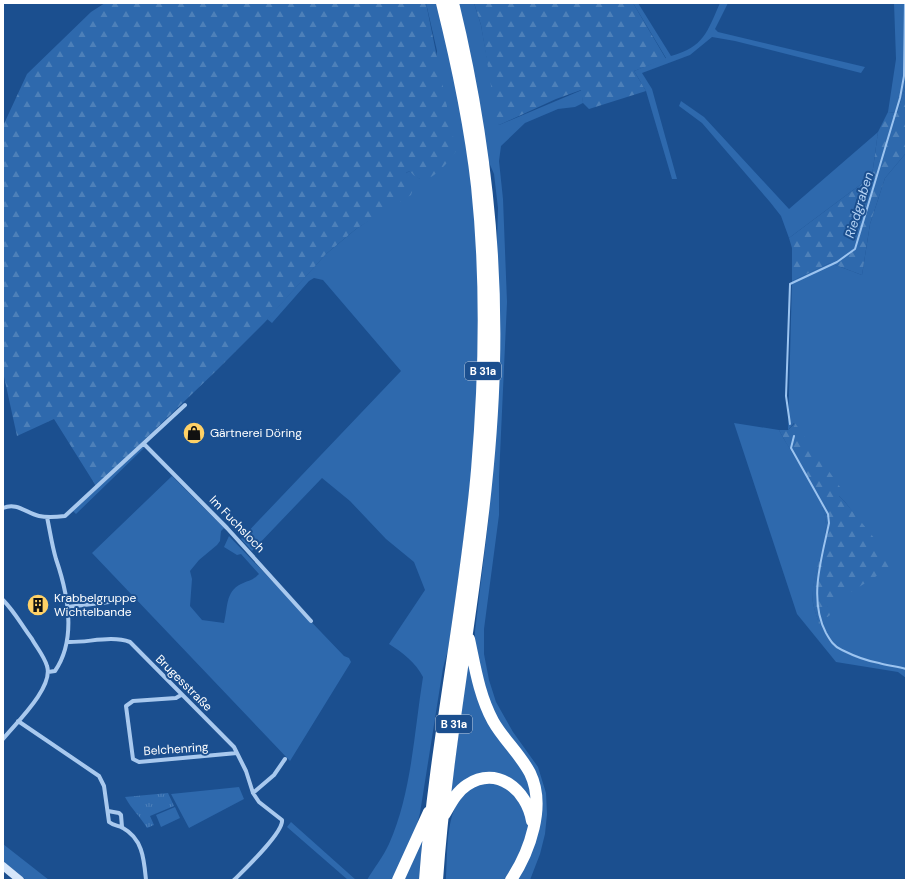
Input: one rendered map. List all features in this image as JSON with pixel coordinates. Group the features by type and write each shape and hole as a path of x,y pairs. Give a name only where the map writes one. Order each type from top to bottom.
{"highway":[{"name":"B 31a","path":"425,880 432,805 477,472 483,386 484,336 482,248 477,186 465,107 442,3"},
{"name":"B 31a","path":"437,880 442,818 467,630 488,452 494,364 494,296 486,176 470,78 453,3"},
{"path":"467,630 482,697 501,735 532,778 537,806 533,827 523,858 511,880"},
{"path":"442,818 456,796 466,786 484,779 496,779 509,783 524,797 528,806 533,827"},
{"path":"398,880 432,805"}],"street":[{"path":"3,508 17,506 33,514 47,518 65,516 74,510 185,405"},
{"name":"Im Fuchsloch","path":"144,444 228,528 312,621"},
{"path":"47,518 67,607 69,623 67,642 60,663 54,671 48,672"},
{"path":"3,600 12,609 45,660 48,672 45,686 3,739"},
{"path":"67,607 109,602"},
{"name":"Brugesstraße","path":"67,642 81,643 122,639 130,642 234,747 246,771 253,794 260,802 282,820 281,828 234,880"},
{"name":"Belchenring","path":"181,695 176,698 133,702 126,706 133,759 139,762 237,753"},
{"path":"18,721 99,776 104,786 109,822 113,825 122,827 135,839 140,847 145,861 146,880"},
{"path":"253,794 274,775 286,759"},
{"path":"108,811 121,815 122,827"},
{"path":"3,866 20,880"}],"green space":[{"path":"105,3 426,3 456,151 450,160 430,178 420,179 409,171 406,173 411,181 411,195 356,229 326,254 265,322 96,486 54,419 17,436 3,372 3,126 27,74 91,12"},
{"path":"426,3 438,3 459,99 469,164 476,229 480,311 477,408 462,554 448,650 443,668 420,813 412,843 394,880 367,880 389,844 403,804 411,762 423,677 417,667 408,658 389,644 425,590 414,562 386,539 350,501 322,478 252,551 241,539 401,371 323,280 314,278 309,281 272,323 267,319 326,254 356,229 378,214 405,174 409,171 420,179 437,51"},
{"path":"457,3 474,3 481,25 499,125 582,90 583,103 575,107 558,109 525,123 501,146 499,161 503,199 507,302 499,477 499,515 484,629 484,654 489,680 496,702 513,732 538,767 546,793 547,814 545,834 540,854 530,880 516,880 539,801 489,708 475,647 475,631 489,515 498,208 494,174 488,160"},
{"path":"474,3 633,3 666,59 634,71 646,91 589,109 583,103 581,90 556,99 499,125 497,122 481,25"},
{"path":"633,3 638,3 671,56 691,48 698,43 712,22 720,3 728,3 715,29 718,32 865,67 861,73 735,41 712,37 690,55 642,73 652,89 677,179 672,179 646,91 634,71 666,58"},
{"path":"894,3 906,3 906,85 897,113 888,112 896,59"},
{"path":"906,85 906,153 885,178 870,224 862,275 830,263 792,281 792,248 789,238 872,176 878,132 888,112 897,113"},
{"path":"681,101 704,117 789,209 878,132 872,176 789,238 781,216 770,202 702,123 679,106"},
{"path":"906,153 906,678 898,672 836,662 797,614 734,423 779,430 820,501 826,524 826,534 816,573 813,593 813,605 819,623 827,607 858,519 839,496 794,423 788,430 792,281 830,263 862,275 870,224 885,178"},
{"path":"795,423 840,487 839,496 879,544 891,567 827,607 830,615 819,624 813,606 812,593 826,535 826,525 820,502 814,489 779,430 788,430"},
{"path":"140,444 144,448 76,514 71,509"},
{"path":"172,476 224,528 221,531 220,541 217,545 199,560 190,571 192,579 190,606 202,620 224,623 228,601 232,591 236,587 259,574 241,554 237,555 224,547 229,536 344,656 349,658 351,662 290,761 92,553"},
{"path":"469,656 473,676 529,780 534,806 528,798 486,777 449,804"},
{"path":"495,784 513,791 528,816 528,830 514,868 506,880 446,880 450,826 458,801 466,792 476,785"},
{"path":"239,787 244,799 189,828 171,794"},
{"path":"168,793 174,806 150,816 154,825 147,828 125,797"},
{"path":"175,807 180,818 161,827 156,815"},
{"path":"291,822 356,880 348,880 287,827"},
{"path":"423,831 419,880 401,880"},
{"path":"3,844 49,880 26,880 3,861"}],"waterway":[{"name":"Riedgraben","path":"790,424 786,396 790,284 837,262 855,249 900,98 904,76 905,3"},
{"name":"Riedgraben","path":"794,436 791,448 828,514 829,523 820,564 817,592 821,620 826,633 834,645 839,649 870,661 906,669"}],"place":[{"name":"Gärtnerei Döring","path":"194,433"},
{"name":"Krabbelgruppe Wichtelbande","path":"38,605"}]}
